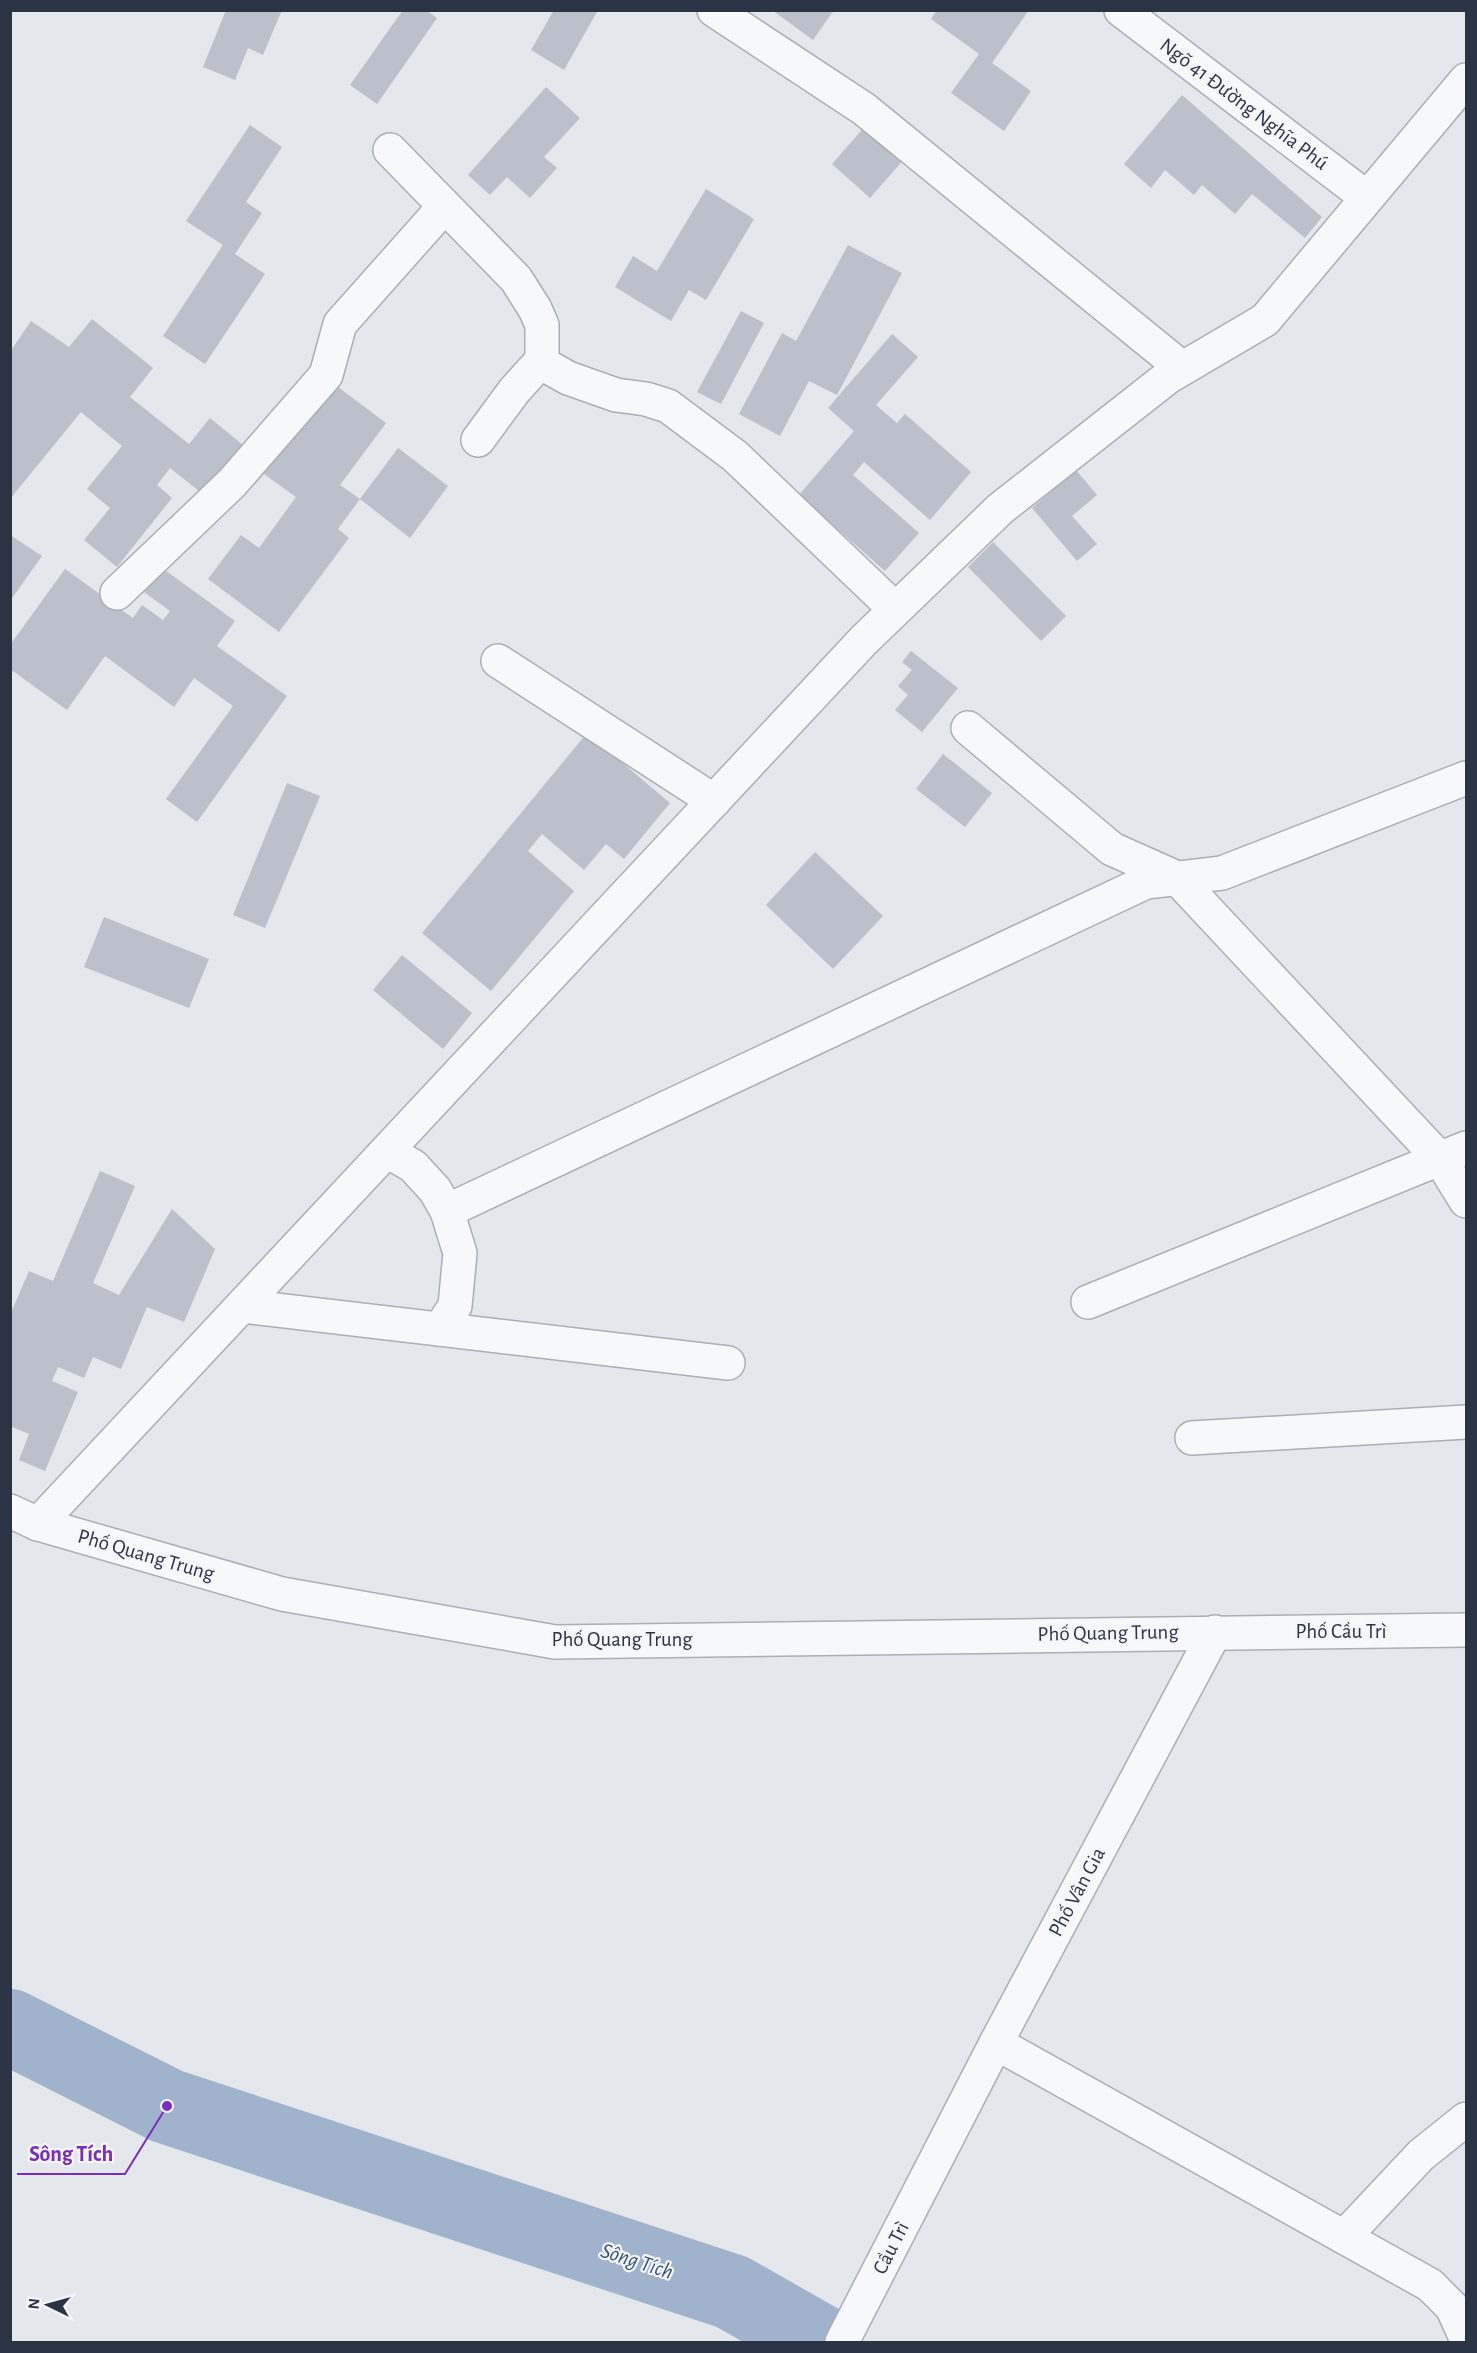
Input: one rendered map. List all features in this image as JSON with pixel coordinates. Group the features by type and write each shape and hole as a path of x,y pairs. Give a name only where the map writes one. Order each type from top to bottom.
{"street":[{"path":"714,10 864,109 1182,368"},
{"name":"Ngõ 41 Đường Nghĩa Phú","path":"1121,10 1366,197"},
{"path":"24,1517 242,1306 895,609 1000,509 1168,377 1265,321 1366,197 1467,80"},
{"path":"390,150 516,279 542,325 544,365 616,395 645,399 668,406 735,456 895,609"},
{"path":"117,593 232,483 326,375 340,324 444,207"},
{"path":"478,440 514,391 542,360"},
{"path":"498,662 714,801"},
{"path":"968,728 1112,849 1177,878 1453,1153 1467,1201"},
{"path":"447,1211 1146,882 1222,873 1467,778"},
{"path":"387,1151 413,1166 435,1190 447,1211 460,1253 455,1306 440,1329"},
{"path":"1088,1302 1453,1153"},
{"path":"242,1306 728,1363"},
{"path":"1192,1437 1467,1422"},
{"name":"Phố Quang Trung","path":"24,1517 282,1594 555,1642 1215,1632"},
{"name":"Phố Cầu Trì","path":"1215,1632 1467,1630"},
{"name":"Phố Vân Gia","path":"940,2153 996,2043 1215,1632"},
{"path":"996,2043 1430,2285 1452,2307 1467,2338"},
{"path":"1344,2237 1421,2155 1467,2119"},
{"name":"Cầu Trì","path":"842,2343 940,2153"}],"building":[{"path":"226,10 282,10 263,55 248,48 235,80 203,67"},
{"path":"403,10 426,10 437,18 377,104 350,85"},
{"path":"554,10 598,10 564,70 531,50"},
{"path":"772,10 834,10 813,40"},
{"path":"937,10 1029,10 992,63 1031,91 1004,131 951,93 979,54 931,19"},
{"path":"546,87 580,118 544,157 557,168 530,198 507,177 490,195 468,175"},
{"path":"1182,95 1322,217 1305,238 1252,194 1235,214 1202,185 1194,195 1165,170 1151,188 1124,164"},
{"path":"867,124 905,158 870,198 832,164"},
{"path":"250,125 282,147 246,202 262,213 235,254 265,274 205,364 163,336 223,245 186,221"},
{"path":"706,189 754,219 706,300 689,290 671,321 615,287 633,256 657,271"},
{"path":"848,245 902,273 837,395 809,381 780,436 739,414 782,333 796,341"},
{"path":"741,311 764,323 721,404 697,392"},
{"path":"92,319 153,368 130,397 189,444 210,418 243,445 204,495 170,468 157,485 172,498 117,567 84,540 110,508 87,489 122,446 81,412 10,499 10,352 31,321 69,347"},
{"path":"892,334 918,357 876,405 897,423 905,414 971,472 930,520 864,462 853,475 919,533 885,571 799,495 854,431 828,408"},
{"path":"330,381 386,423 340,485 360,499 338,529 349,538 279,632 208,579 241,535 259,548 296,497 257,469"},
{"path":"398,448 448,486 410,538 360,499"},
{"path":"1076,470 1097,495 1072,516 1097,544 1077,561 1032,508"},
{"path":"10,535 42,556 10,601"},
{"path":"993,542 1066,616 1041,641 968,567"},
{"path":"162,568 235,621 217,646 287,696 197,822 166,799 233,706 194,678 174,707 105,656 67,710 10,669 10,645 65,569 133,618 142,605 163,620 170,611 144,592"},
{"path":"911,651 958,688 922,732 895,710 908,695 898,686 912,670 902,662"},
{"path":"587,733 670,803 624,859 606,844 584,870 542,834 528,851 574,891 491,991 422,933"},
{"path":"943,754 992,793 965,827 916,789"},
{"path":"287,783 320,796 265,928 233,915"},
{"path":"815,852 883,916 833,969 766,905"},
{"path":"104,917 209,959 189,1008 84,967"},
{"path":"402,955 472,1013 443,1049 373,990"},
{"path":"100,1171 135,1186 93,1283 119,1295 172,1209 215,1249 184,1322 147,1307 121,1369 93,1357 84,1378 58,1367 52,1381 78,1392 45,1471 19,1460 29,1434 10,1426 10,1315 29,1271 53,1281"}],"waterway":[{"name":"Sông Tích","path":"10,2027 167,2106 732,2292 820,2342"}],"place":[{"name":"Sông Tích","path":"167,2106"}]}
